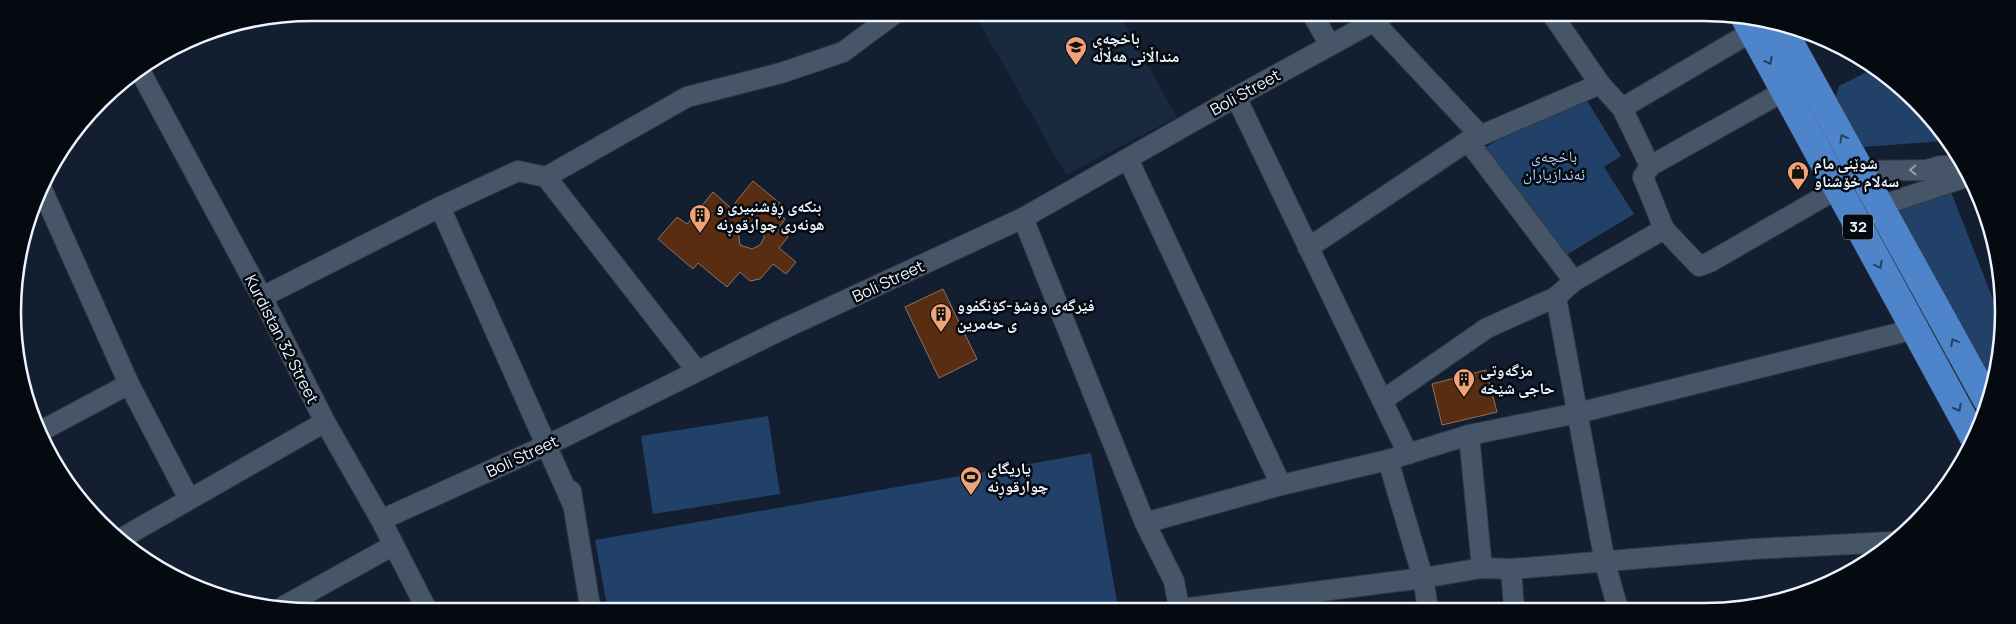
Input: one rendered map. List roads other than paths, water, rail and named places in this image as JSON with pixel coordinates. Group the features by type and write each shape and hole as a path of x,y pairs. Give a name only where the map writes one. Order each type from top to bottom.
{"highway":[{"name":"32","path":"1749,25 1970,430"},
{"name":"32","path":"1784,33 1983,393"}],"street":[{"path":"546,177 687,97 781,74 843,52 885,21"},
{"path":"1317,21 1330,45"},
{"name":"Boli Street","path":"381,520 554,441 697,371 1023,218 1373,21"},
{"path":"1379,21 1474,138 1574,281"},
{"path":"1556,21 1600,84 1622,108 1650,166"},
{"path":"1622,108 1749,25"},
{"name":"Kurdistan 32 Street","path":"142,76 262,297 325,422 381,520 423,603"},
{"path":"1308,248 1474,138 1600,84"},
{"path":"1786,90 1650,166 1643,177 1664,229 1699,266 1710,262 1837,189"},
{"path":"1236,97 1408,454"},
{"path":"1128,159 1281,485"},
{"path":"1861,171 1927,170 1940,166 1955,166"},
{"path":"262,297 440,207 518,171 546,177 697,371"},
{"path":"1880,206 1962,178"},
{"path":"45,196 129,384 188,499"},
{"path":"440,207 554,441 573,505 589,603"},
{"path":"1023,218 1145,523 1174,581 1178,603"},
{"path":"1383,400 1487,328 1556,297 1574,281 1664,229"},
{"path":"1556,297 1605,563 1616,603"},
{"path":"1145,523 1281,485 1388,460 1469,435 1578,413 1915,329"},
{"path":"45,429 129,384"},
{"path":"126,536 325,422"},
{"path":"1469,435 1482,568"},
{"path":"1388,460 1423,578 1427,603"},
{"path":"1275,603 1292,602 1482,568 1511,569 1605,563 1753,549 1882,542"},
{"path":"291,602 394,545"},
{"path":"1511,569 1514,603"}],"place":[{"name":"باخچەی منداڵانی هەڵاڵە","path":"1076,66"},
{"name":"شوێنی مام سەلام خۆشناو","path":"1798,191"},
{"name":"بنکەی ڕۆشنبیری و هونەری چوارقوڕنە","path":"700,234"},
{"name":"فێرگەی وۆشۆ-کۆنگفوو ی حەمرین","path":"941,333"},
{"name":"مزگەوتی حاجی شێخە","path":"1464,398"},
{"name":"یاریگای چوارقوڕنە","path":"971,496"}],"park label":[{"name":"باخچەی ئەندازیاران","path":"1554,165"}]}
